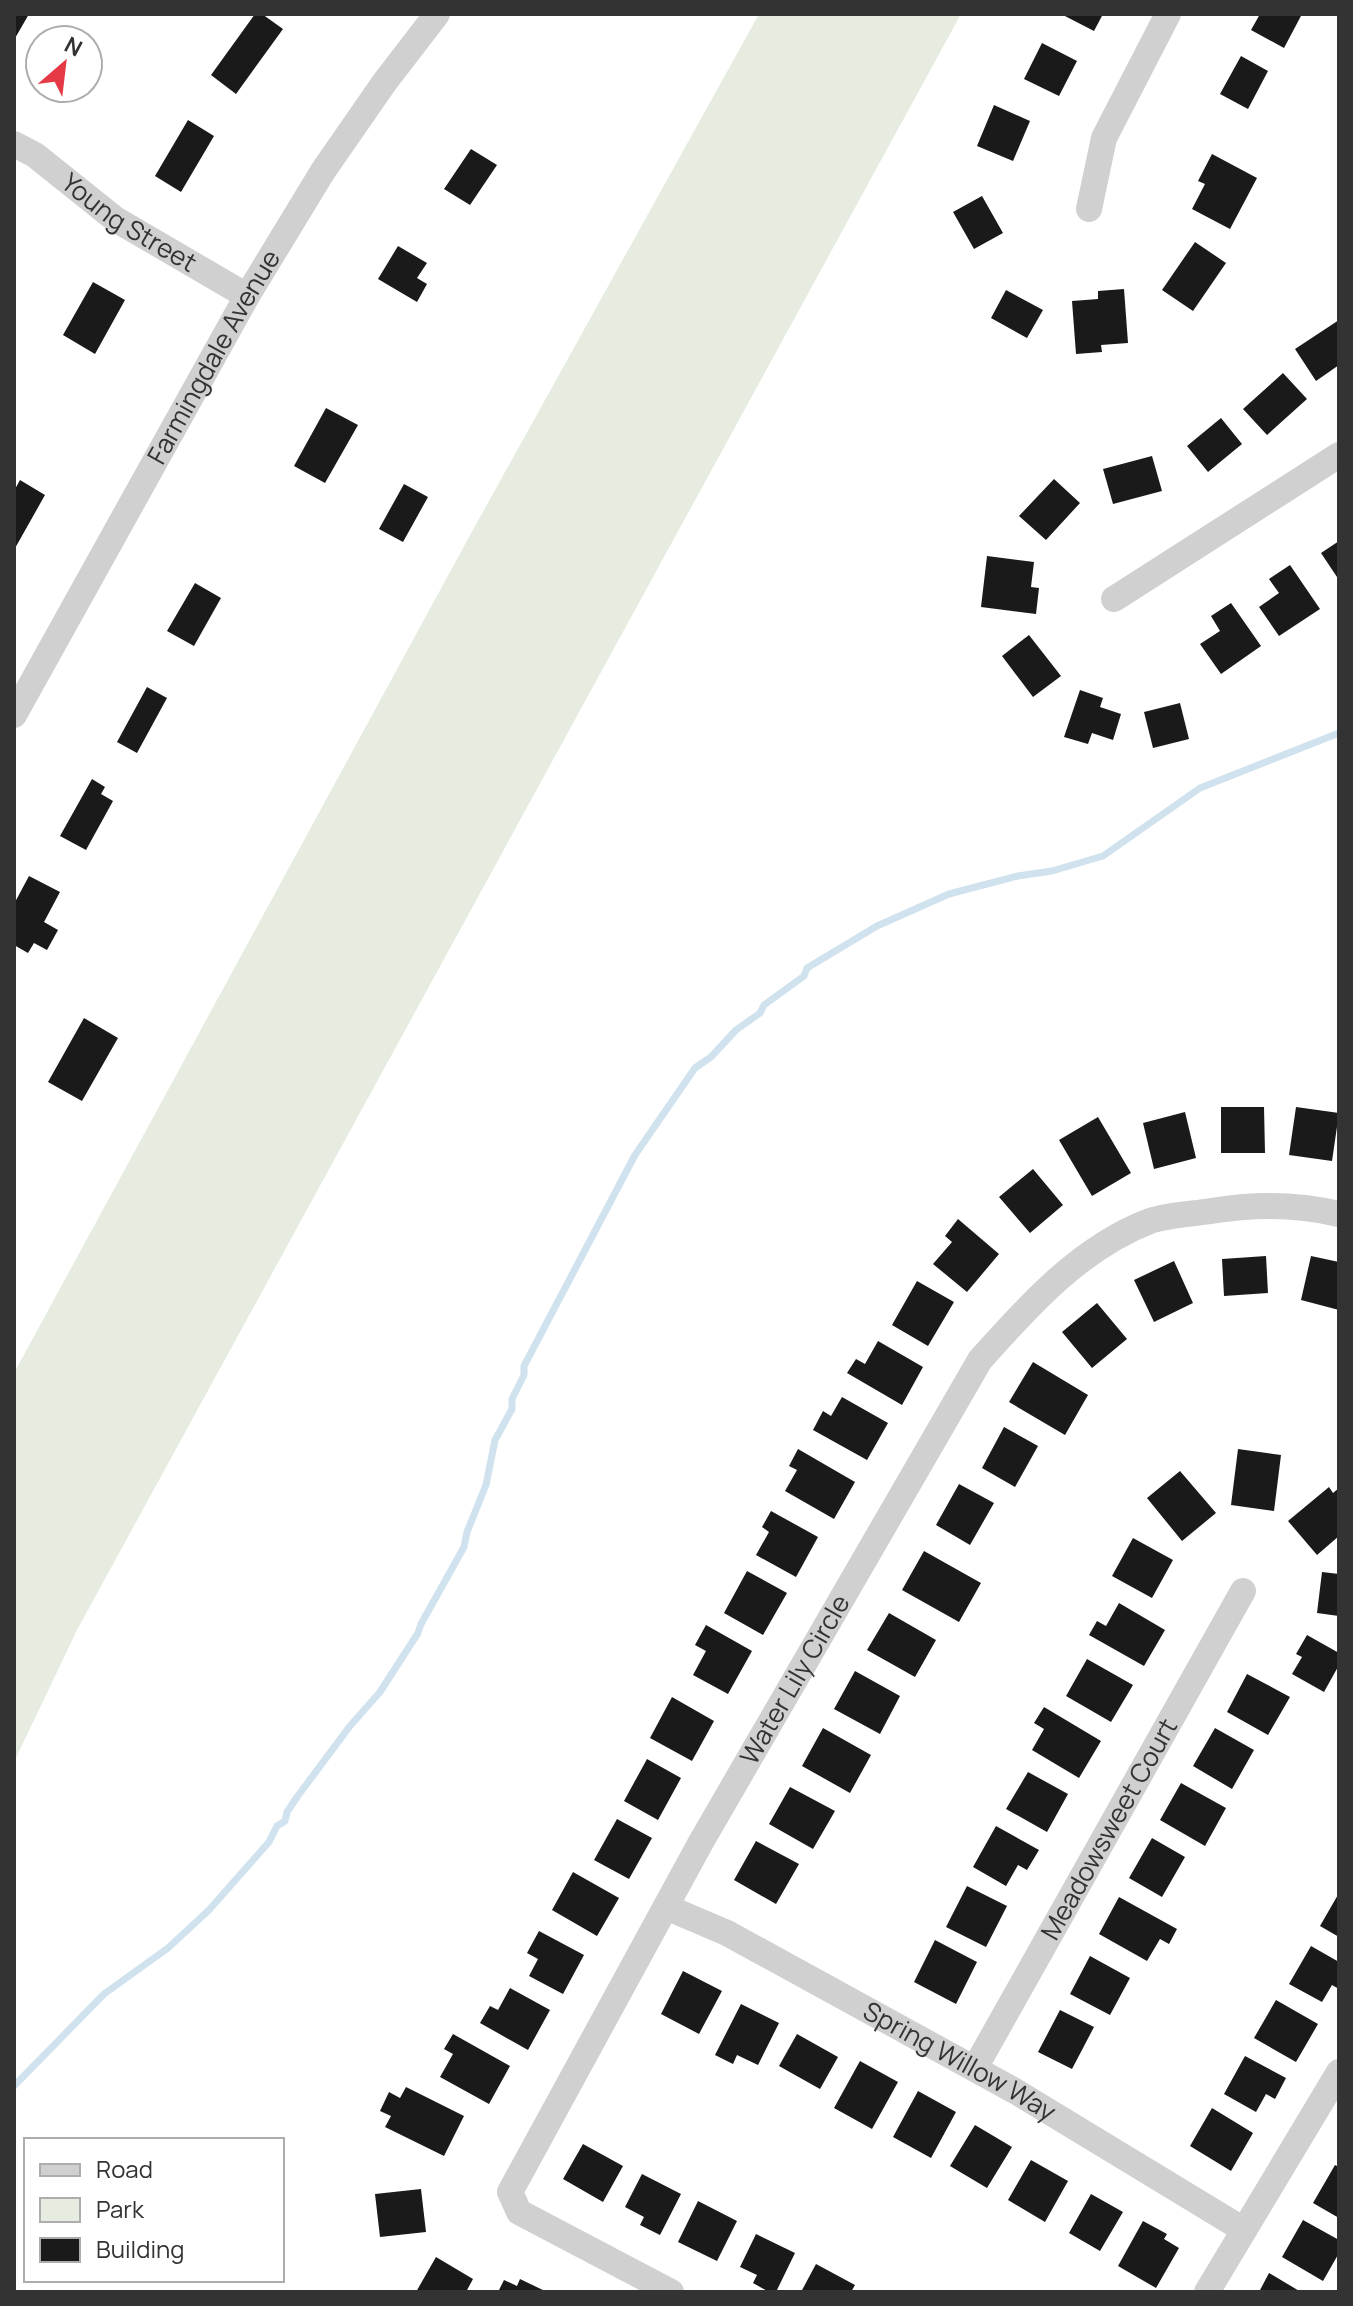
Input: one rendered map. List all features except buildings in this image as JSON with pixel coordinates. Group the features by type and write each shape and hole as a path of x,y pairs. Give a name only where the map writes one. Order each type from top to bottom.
{"street":[{"name":"Farmingdale Avenue","path":"14,715 247,296 323,171 437,14"},
{"path":"1089,209 1104,138 1168,14"},
{"name":"Young Street","path":"14,144 35,155 115,219 247,296"},
{"path":"1114,599 1339,455"},
{"name":"Water Lily Circle","path":"671,2292 519,2212 510,2192 701,1842 980,1360 1021,1314 1066,1272 1110,1242 1152,1221 1228,1208 1290,1206 1339,1214"},
{"name":"Meadowsweet Court","path":"975,2068 1243,1591"},
{"name":"Spring Willow Way","path":"666,1907 727,1933 975,2068 1244,2230"},
{"path":"1207,2292 1339,2072"}],"green space":[{"path":"759,14 961,14 77,1630 14,1762 14,1373 469,537"}],"waterway":[{"path":"14,2086 104,1994 168,1948 209,1910 269,1842 277,1826 285,1821 297,1797 350,1726 380,1692 418,1633 464,1547 486,1485 495,1440 512,1409 512,1399 524,1375 524,1366 635,1155 695,1068 711,1057 736,1030 760,1013 764,1005 804,976 807,968 877,926 949,894 1103,856 1200,788 1339,733"}]}
